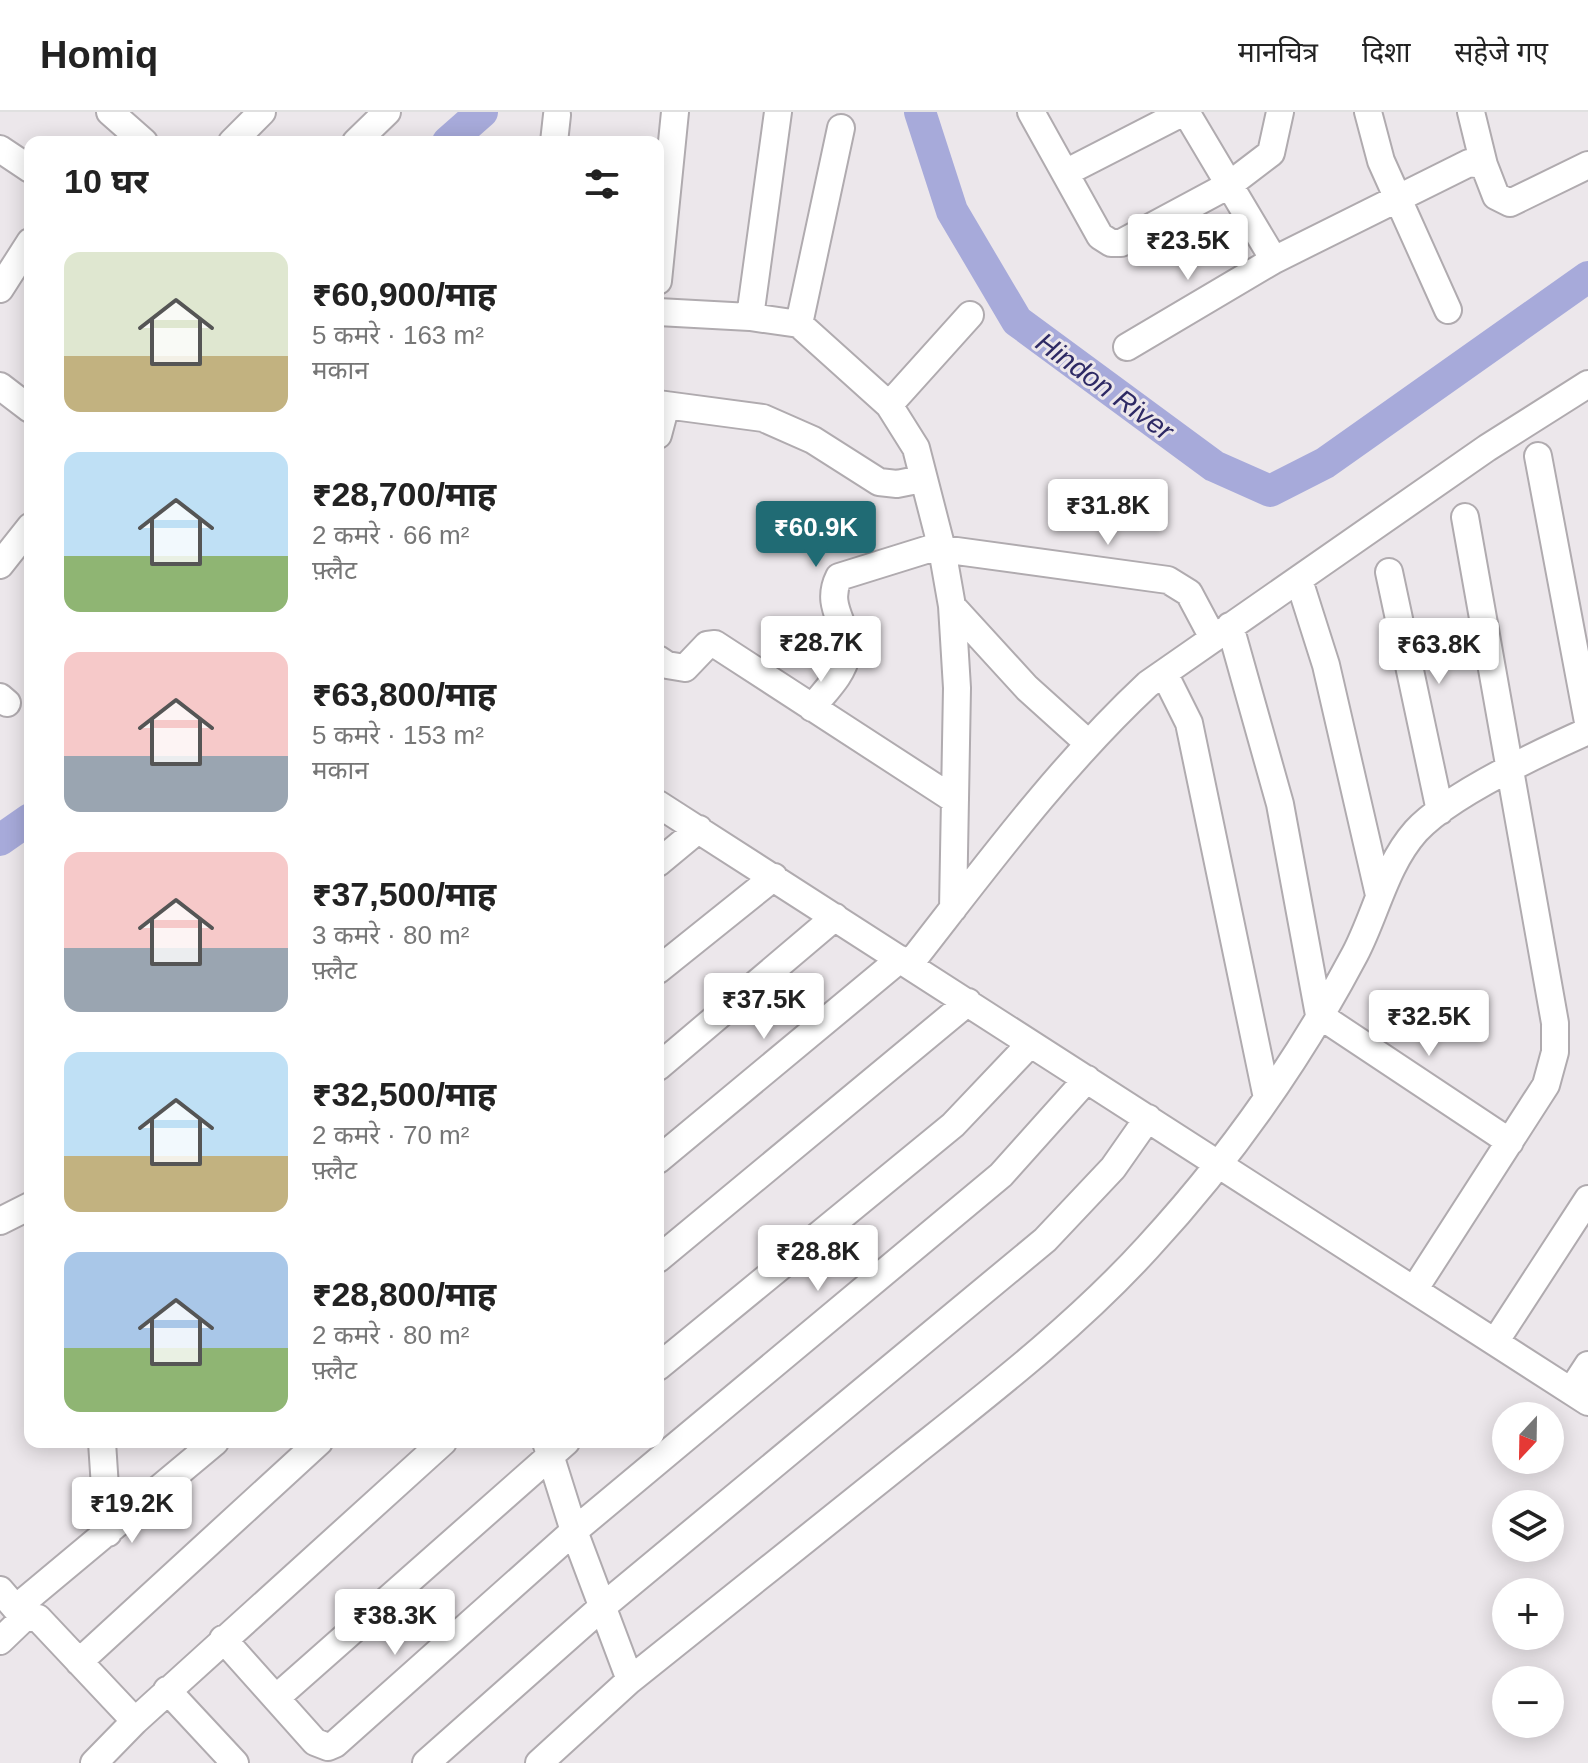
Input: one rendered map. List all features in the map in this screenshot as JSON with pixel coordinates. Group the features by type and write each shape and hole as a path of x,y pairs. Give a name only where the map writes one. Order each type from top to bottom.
{"street":[{"path":"110,112 137,136"},
{"path":"238,136 262,112"},
{"path":"362,136 387,112"},
{"path":"664,221 675,112"},
{"path":"750,317 778,112"},
{"path":"1031,112 1100,236 1111,243 1121,243 1229,185 1271,153 1280,112"},
{"path":"1065,173 1185,112 1274,260"},
{"path":"1368,112 1381,161 1448,310"},
{"path":"1471,112 1484,165 1496,196 1510,203 1588,165"},
{"path":"555,136 557,115"},
{"path":"799,324 841,128"},
{"path":"0,149 24,165"},
{"path":"1127,347 1274,260 1469,163 1484,165"},
{"path":"0,289 15,253"},
{"path":"664,312 750,317 799,324 889,405 916,448 942,549 952,606 957,688 953,909"},
{"path":"889,405 970,315"},
{"path":"664,1155 905,962 953,909 1088,743 1148,684 1487,448 1588,384"},
{"path":"0,386 24,401"},
{"path":"664,405 763,418 813,440 879,482 897,484 922,479"},
{"path":"1538,456 1588,722"},
{"path":"1414,1290 1546,1085 1555,1052 1552,1008 1465,517"},
{"path":"0,565 24,535"},
{"path":"812,708 846,656 846,642 833,600 839,577 929,549 1168,580 1189,593 1222,632 1280,804 1319,1015 1510,1142"},
{"path":"1389,572 1440,811"},
{"path":"1299,580 1326,665 1379,895"},
{"path":"952,606 1027,688 1088,743"},
{"path":"664,663 685,668 707,645 715,644 955,800"},
{"path":"1164,673 1189,723 1267,1098"},
{"path":"539,1763 630,1680 1040,1352 1146,1250 1220,1166 1267,1098 1356,952 1402,849 1417,830 1440,811 1508,770 1588,731"},
{"path":"664,808 1580,1397 1588,1365"},
{"path":"664,858 699,829"},
{"path":"664,965 774,877"},
{"path":"664,1062 835,917"},
{"path":"664,1254 968,1002"},
{"path":"664,1362 953,1125 1030,1044"},
{"path":"223,1639 315,1742 328,1747 335,1744 574,1531 1001,1175 1087,1079"},
{"path":"426,1763 601,1608 1045,1240 1113,1168 1148,1118"},
{"path":"1495,1342 1588,1199"},
{"path":"0,1221 24,1209"},
{"path":"102,1448 108,1533"},
{"path":"0,1641 13,1605 108,1533 208,1448"},
{"path":"79,1662 312,1448"},
{"path":"94,1763 167,1690 436,1448"},
{"path":"276,1698 552,1448"},
{"path":"554,1448 574,1531 630,1680"},
{"path":"13,1605 38,1618 135,1721"},
{"path":"167,1690 235,1763"}],"waterway":[{"name":"Hindon River","path":"455,136 482,112"},
{"name":"Hindon River","path":"920,112 952,211 1017,321 1214,466 1270,491 1325,463 1588,277"},
{"name":"Hindon River","path":"0,840 24,823"}]}
